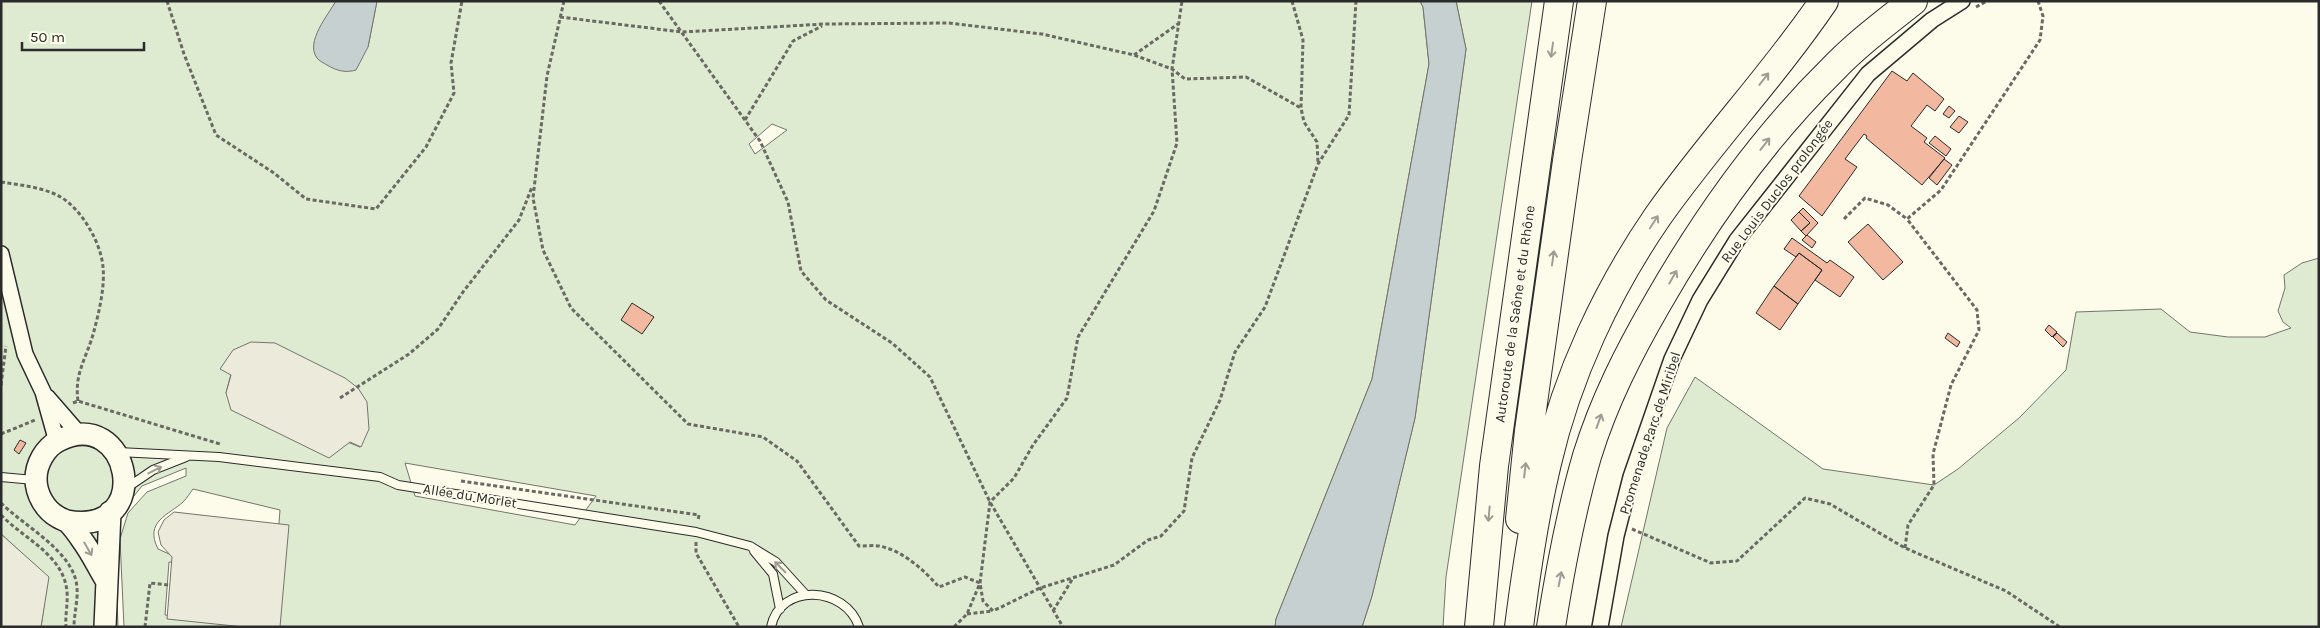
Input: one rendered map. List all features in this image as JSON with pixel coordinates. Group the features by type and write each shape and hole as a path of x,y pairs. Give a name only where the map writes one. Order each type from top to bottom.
{"highway":[{"name":"Autoroute de la Saône et du Rhône","path":"1479,627 1494,466 1559,1"},
{"path":"1530,542 1519,518 1522,489 1566,161 1592,1"},
{"path":"1519,627 1530,542 1547,462 1564,402 1596,326 1626,268 1658,217 1824,1"},
{"path":"1551,627 1578,492 1587,456 1602,414 1625,360 1683,259 1742,174 1780,125 1833,69 1868,36 1913,1"},
{"path":"1533,627 1540,568 1546,541 1576,420 1598,350 1596,326"}],"street":[{"name":"Rue Louis Duclos prolongée","path":"1600,627 1616,536 1631,477 1672,358 1700,300 1737,240 1868,74 1932,20 1967,5"},
{"path":"1,254 25,354 43,392 57,442"},
{"path":"43,392 80,435"},
{"path":"67,522 90,523 110,512 119,502 124,490 124,470 116,452 100,439 80,435 68,437 57,442 42,458 36,480 40,496 48,510 67,522 83,541 106,580"},
{"path":"105,627 110,512"}],"lane":[{"name":"Allée du Morlet","path":"116,452 219,457 380,477 398,485 696,532 750,546 776,562 806,595"},
{"name":"Allée du Morlet","path":"124,490 153,470 189,455"},
{"path":"1,477 36,480"},
{"path":"750,546 773,574 780,609"},
{"path":"771,627 780,609 791,600 806,595 818,594 833,598 846,607 859,627"}],"path":[{"path":"167,1 184,54 216,135 274,173 306,199 376,210 426,147 454,93 451,63 462,1"},
{"path":"564,1 547,76 533,198 543,250 571,308 688,424 764,437 797,461 859,546 880,546 902,556 926,572 939,586 965,578 980,583"},
{"path":"659,1 760,141 788,202 801,271 826,300 892,343 930,377 990,502 1063,627"},
{"path":"954,627 967,614 980,583 990,502 1014,478 1033,445 1067,398 1078,338 1154,211 1177,143 1172,69 1182,1"},
{"path":"1292,1 1303,40 1300,108 1304,122 1317,142 1318,164"},
{"path":"967,614 993,611 1040,588 1114,565 1148,540 1161,536 1184,512 1192,458 1220,400 1235,352 1264,307 1318,164 1349,115 1356,1"},
{"path":"1967,5 1987,1"},
{"path":"1907,219 1941,190 2040,40 2043,16 2038,1"},
{"path":"560,16 682,32 825,24 948,23 1042,34 1134,56 1172,69 1184,79 1246,77 1300,108"},
{"path":"745,120 793,41 825,24"},
{"path":"1134,56 1179,24"},
{"path":"340,398 409,354 438,329 463,292 520,220 534,181"},
{"path":"1,182 28,186 58,195 78,210 95,239 103,267 101,296 94,332 76,384 78,401"},
{"path":"1844,219 1864,198 1888,205 1907,219 1977,310 1979,330 1951,385 1933,454 1934,485 1908,526 1905,548"},
{"path":"1,384 6,348 4,338"},
{"path":"1631,529 1711,563 1737,560 1805,498 1830,504 1905,548 2006,591 2060,627"},
{"path":"1,503 63,555 74,573 77,588 74,627"},
{"path":"1,515 59,566 68,593 65,613 66,627"},
{"name":"Promenade Parc de Miribel","path":"1629,537 1633,521"},
{"path":"1054,611 1073,578"},
{"path":"145,627 150,583 169,585"},
{"path":"980,583 983,601 993,611"}],"green space":[{"path":"1,1 336,1 326,19 368,47 377,1 1420,1 1423,7 1429,64 1372,379 1276,619 1275,627 270,627 124,627 120,539 128,513 147,492 186,476 186,468 142,486 121,512 115,536 118,627 41,627 48,577 1,534","holes":["772,124 787,130 755,154 749,144","231,374 360,447 226,393","405,463 596,496 575,525 415,496","193,489 280,510 276,562 169,554 158,549 154,539 156,525 165,515 183,502","169,562 275,572 270,627 165,615"]},
{"path":"1456,1 1532,1 1446,577 1443,627 1362,627 1372,596 1415,418 1466,49"},
{"path":"2319,258 2319,627 1621,627 1667,428 1695,377 1823,469 1934,485 1958,469 2019,418 2066,370 2076,312 2161,309 2190,332 2228,337 2265,337 2291,328 2283,322 2278,311 2285,288 2284,275 2302,263"}],"shaded area":[{"path":"336,1 377,1 368,47 356,70 342,71 334,69 319,60 314,52 314,44 319,29"},
{"path":"1420,1 1456,1 1466,49 1415,418 1372,596 1362,627 1275,627 1276,619 1372,379 1429,64 1423,7"},
{"path":"251,342 275,343 345,378 358,388 367,402 369,429 361,447 350,442 329,458 231,410 226,393 231,375 220,369 233,350"},
{"path":"174,512 289,525 280,627 244,627 167,619 172,557 161,545 158,532 164,520"},
{"path":"1,534 49,577 41,627 1,627"}],"building":[{"path":"1892,71 1907,81 1913,73 1944,99 1935,111 1927,105 1911,126 1927,138 1924,142 1945,158 1922,185 1866,138 1867,136 1864,134 1845,159 1857,167 1822,216 1799,196"},
{"path":"1949,106 1955,111 1949,118 1943,114"},
{"path":"1959,116 1968,122 1959,133 1950,127"},
{"path":"1935,136 1951,149 1946,156 1929,143"},
{"path":"1944,159 1952,165 1937,185 1929,178"},
{"path":"1803,208 1818,223 1806,236 1801,231 1810,223 1799,212"},
{"path":"1799,212 1810,223 1801,231 1791,220"},
{"path":"1868,224 1903,262 1883,280 1848,242"},
{"path":"1807,235 1816,242 1812,248 1802,240"},
{"path":"1792,238 1827,263 1830,260 1854,277 1840,297 1815,280 1822,270 1799,253 1796,257 1784,249"},
{"path":"1799,253 1822,270 1798,304 1774,286"},
{"path":"1774,286 1798,304 1780,330 1756,313"},
{"path":"632,303 654,317 642,334 621,320"},
{"path":"2049,325 2057,332 2052,337 2045,330"},
{"path":"1948,333 1960,342 1957,347 1945,338"},
{"path":"2057,333 2067,342 2063,347 2053,337"},
{"path":"20,440 26,443 19,454 14,450"}]}
